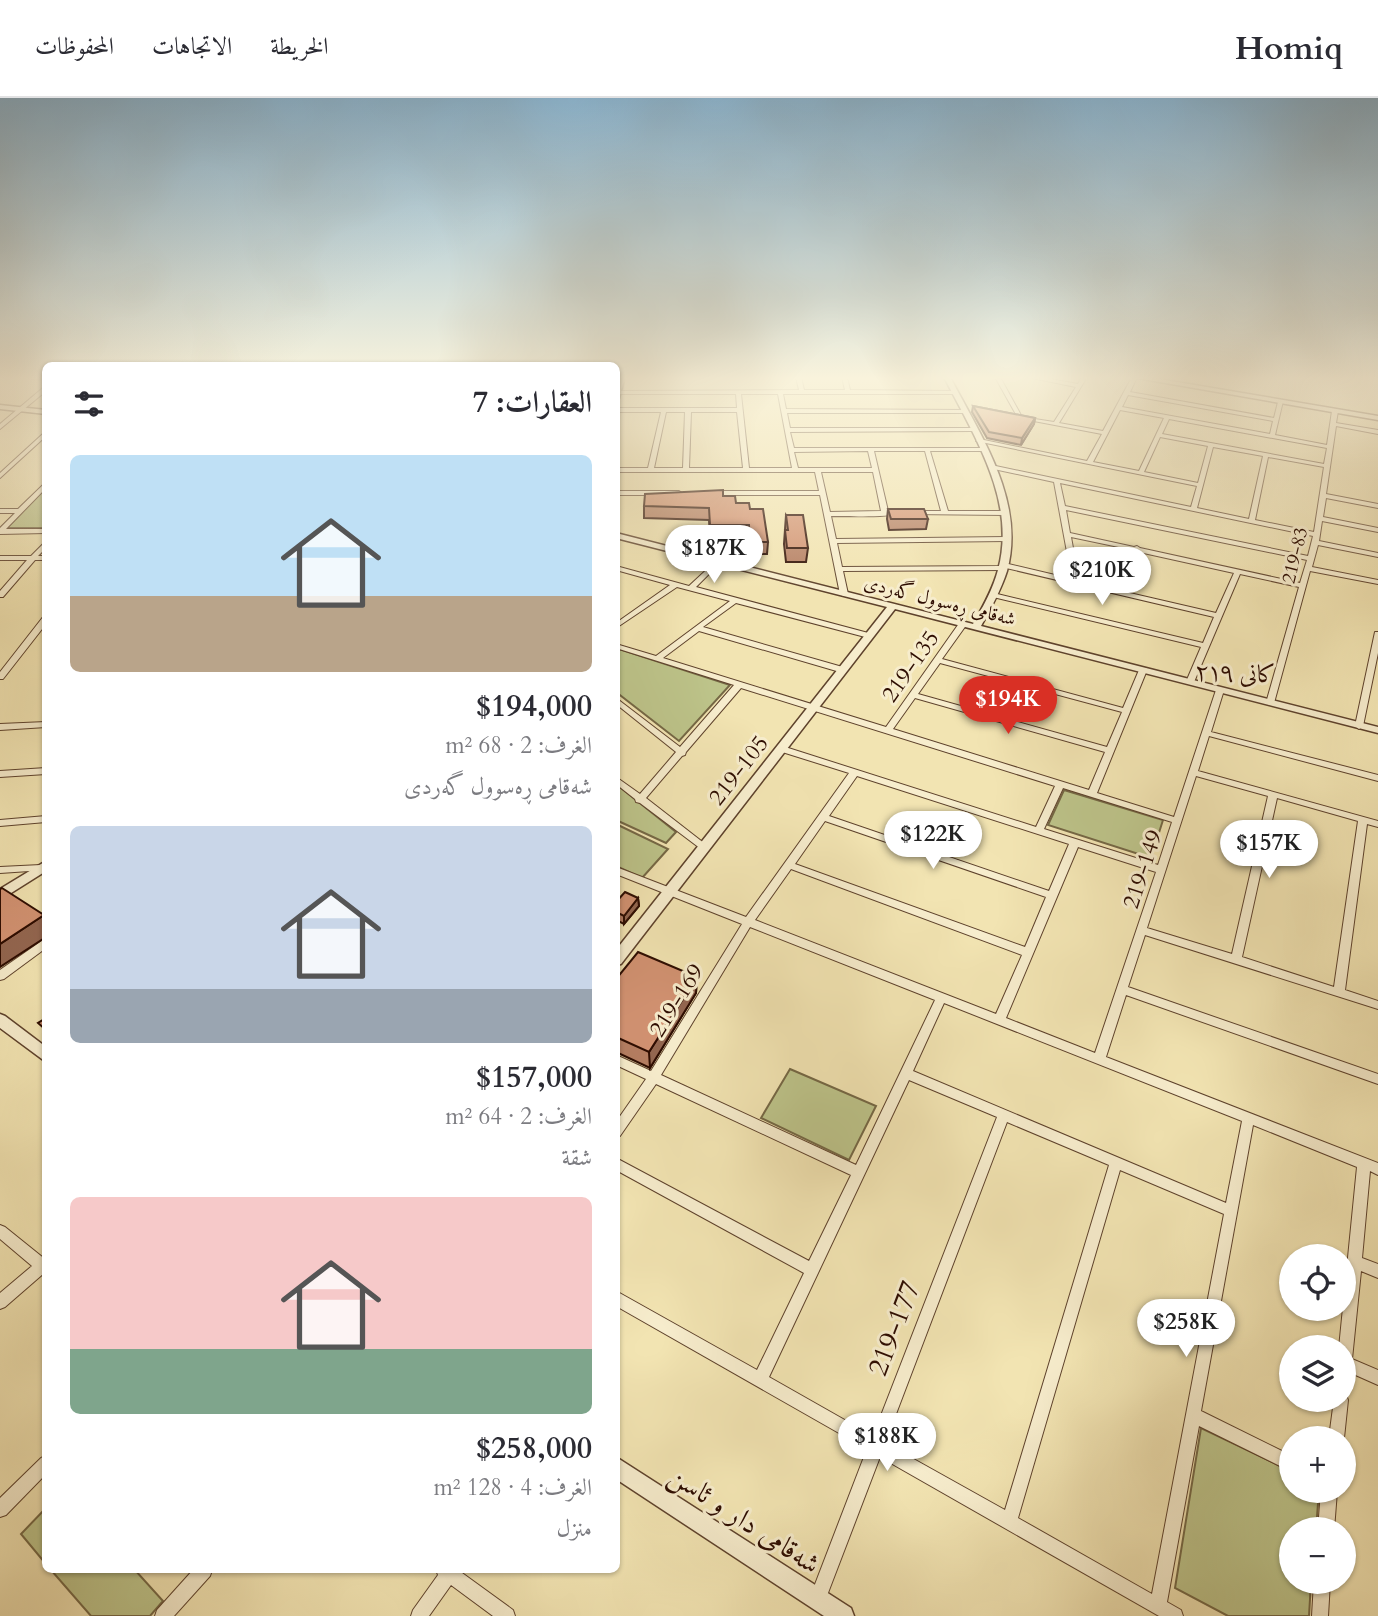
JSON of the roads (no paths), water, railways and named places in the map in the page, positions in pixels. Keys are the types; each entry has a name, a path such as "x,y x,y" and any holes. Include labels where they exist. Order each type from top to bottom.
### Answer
{"street":[{"path":"0,476 30,448"},
{"path":"651,470 656,448"},
{"path":"686,470 687,448"},
{"path":"744,448 746,470"},
{"path":"795,470 791,450 943,448"},
{"path":"976,627 993,595 1003,567 1006,539 1004,513 991,467 982,448"},
{"path":"998,448 1200,485"},
{"path":"1089,463 1097,448"},
{"path":"1142,473 1153,448"},
{"path":"1194,509 1210,448"},
{"path":"1227,448 1327,466"},
{"name":"219-83","path":"1270,703 1316,538 1329,448"},
{"path":"928,449 945,513"},
{"path":"871,450 885,514"},
{"path":"1252,521 1266,455"},
{"path":"991,467 1252,521 1378,555"},
{"path":"620,470 875,470"},
{"path":"818,470 844,594"},
{"path":"1057,481 1076,582"},
{"path":"0,531 42,490"},
{"path":"620,493 685,493"},
{"path":"699,493 823,493"},
{"path":"1322,495 1378,506"},
{"path":"1062,507 1378,582"},
{"path":"0,511 20,511"},
{"path":"828,514 1004,513"},
{"path":"1319,519 1378,530"},
{"path":"0,531 42,531"},
{"path":"1067,534 1303,586"},
{"name":"شەقامی ڕەسوول گەردی","path":"620,536 1378,730"},
{"path":"833,541 1006,539"},
{"path":"0,595 42,548"},
{"path":"1117,591 1138,548"},
{"path":"0,558 42,558"},
{"path":"691,588 719,561"},
{"path":"839,569 1003,567 1218,616"},
{"path":"620,569 869,636"},
{"path":"1190,682 1238,571"},
{"path":"620,623 676,584"},
{"path":"993,595 1206,646"},
{"path":"657,659 735,600"},
{"name":"219-105","path":"620,955 893,606"},
{"path":"0,677 42,624"},
{"name":"219-135","path":"888,730 963,624"},
{"path":"697,628 843,670"},
{"path":"1359,726 1378,634"},
{"path":"620,647 1178,821"},
{"path":"939,660 1127,711"},
{"path":"1092,794 1143,670"},
{"path":"639,800 740,684"},
{"name":"219-149","path":"1099,1060 1220,690"},
{"path":"914,695 1109,750"},
{"path":"620,703 682,753"},
{"path":"0,727 42,724"},
{"path":"1206,733 1378,778"},
{"path":"782,749 1161,870"},
{"path":"0,774 42,771"},
{"name":"219-169","path":"620,1126 653,1078 747,923 855,772"},
{"path":"1193,772 1378,824"},
{"path":"620,783 704,847"},
{"path":"1039,831 1060,784"},
{"path":"1236,959 1273,794"},
{"path":"823,817 1053,896"},
{"path":"0,823 42,819"},
{"path":"1339,993 1363,819"},
{"path":"999,1021 1075,842"},
{"path":"789,865 1030,953"},
{"path":"0,870 42,866"},
{"path":"8,895 42,867"},
{"path":"620,872 1378,1169"},
{"path":"1143,930 1378,1005"},
{"path":"0,976 42,945"},
{"path":"1124,990 1378,1079"},
{"path":"760,1380 941,999"},
{"path":"0,1020 42,1053"},
{"path":"620,1062 858,1172"},
{"path":"905,1073 1231,1211"},
{"name":"219-177","path":"817,1600 1004,1114"},
{"path":"1158,1606 1248,1119"},
{"path":"1009,1522 1116,1162"},
{"path":"1356,1251 1364,1163"},
{"path":"620,1166 812,1270"},
{"path":"0,1231 42,1266"},
{"path":"1356,1262 1378,1271"},
{"path":"0,1302 42,1270"},
{"path":"620,1300 1175,1616"},
{"path":"1356,1371 1378,1378"},
{"path":"1193,1415 1279,1458"},
{"path":"0,1509 42,1467"},
{"name":"شەقامی دار و ئاسن","path":"620,1470 844,1616"},
{"path":"163,1616 201,1573"},
{"path":"419,1616 446,1573"},
{"path":"448,1573 507,1616"},
{"path":"1320,1616 1321,1594"}],"district":[{"name":"کانی ٢١٩","path":"1236,674"}]}
